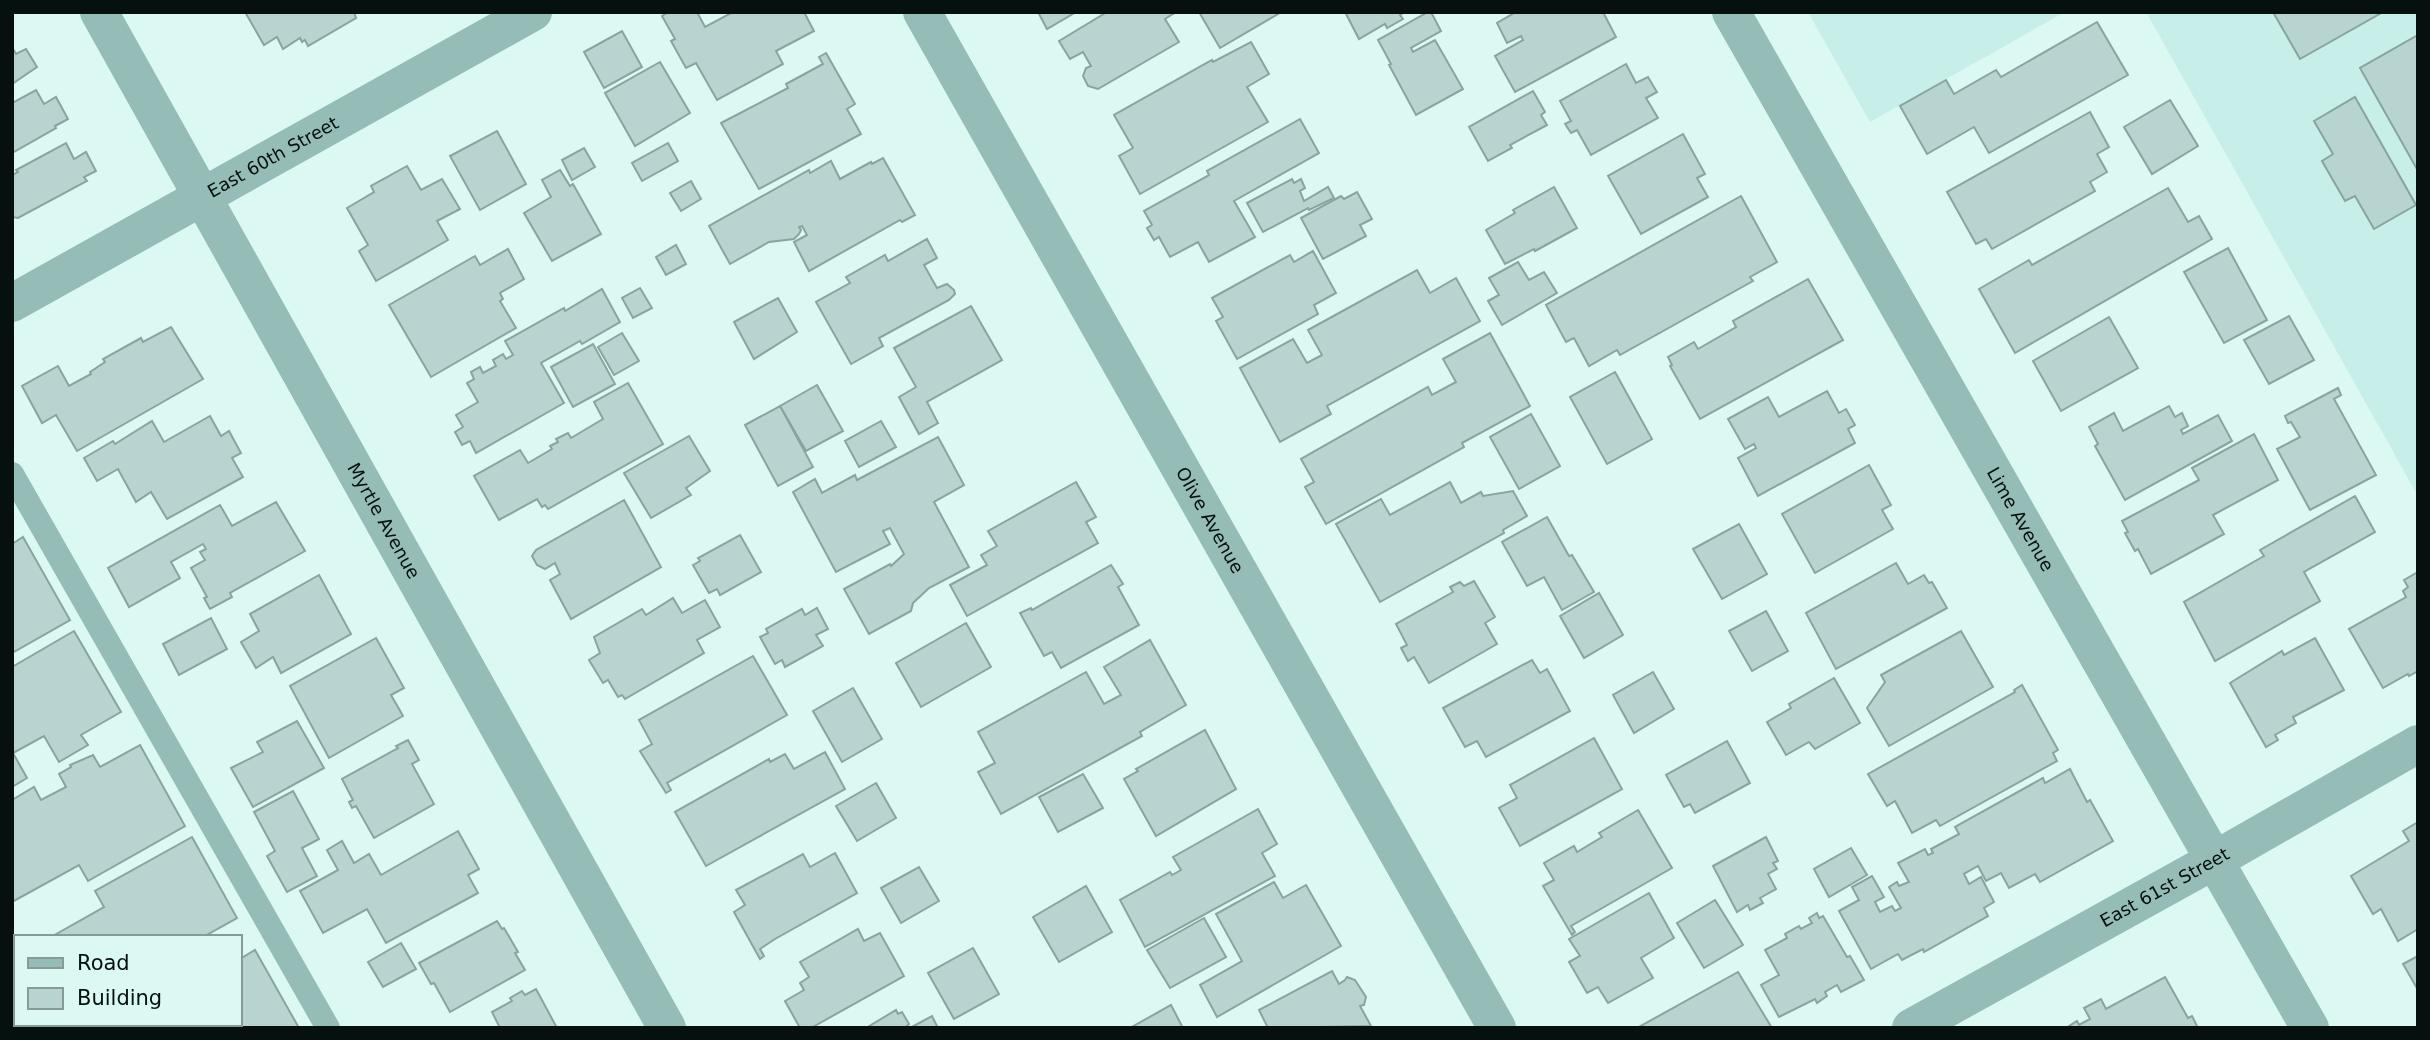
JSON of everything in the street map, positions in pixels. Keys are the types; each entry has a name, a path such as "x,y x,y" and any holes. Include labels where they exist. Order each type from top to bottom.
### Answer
{"street":[{"name":"Myrtle Avenue","path":"99,12 667,1028"},
{"name":"East 60th Street","path":"12,303 533,12"},
{"name":"Olive Avenue","path":"922,12 1497,1028"},
{"name":"Lime Avenue","path":"1731,12 2310,1028"},
{"name":"East 61st Street","path":"1912,1028 2418,744"}],"lane":[{"path":"12,474 328,1028"}],"shaded area":[{"path":"1808,12 2065,12 1870,122"},
{"path":"2146,12 2418,12 2418,496"}],"building":[{"path":"245,12 354,12 356,18 308,46 305,40 302,42 300,38 283,49 277,37 264,45"},
{"path":"668,12 697,12 705,27 733,12 804,12 814,31 776,51 783,64 717,100 696,63 686,68 671,41 675,39 662,16"},
{"path":"1038,12 1076,12 1047,29"},
{"path":"1107,12 1176,12 1165,19 1179,42 1098,89 1088,86 1083,76 1086,68 1091,66 1083,52 1070,59 1059,41"},
{"path":"1199,12 1277,12 1278,14 1220,48"},
{"path":"1345,12 1405,12 1400,15 1403,19 1387,28 1385,24 1359,39"},
{"path":"1431,12 1441,31 1411,48 1413,52 1435,40 1463,89 1416,115 1378,40"},
{"path":"1516,12 1603,12 1616,37 1515,92 1495,56 1523,40 1521,36 1507,43 1497,23"},
{"path":"2273,12 2383,12 2300,59"},
{"path":"2097,22 2128,75 1989,153 1974,127 1927,154 1900,106 1946,80 1954,94 1996,70 2001,77"},
{"path":"622,31 642,67 604,88 584,52"},
{"path":"2418,35 2418,171 2360,68"},
{"path":"1251,42 1269,74 1247,87 1268,122 1140,194 1119,156 1133,148 1114,115 1212,60 1213,62"},
{"path":"12,47 16,54 26,49 37,67 12,84"},
{"path":"826,53 855,104 847,109 861,134 759,189 721,123 788,88 786,84 823,64 819,57"},
{"path":"660,62 690,113 635,146 605,93"},
{"path":"1626,64 1636,83 1648,77 1657,92 1646,98 1658,118 1591,155 1577,130 1571,133 1565,124 1571,121 1560,101"},
{"path":"36,90 44,104 56,97 68,119 12,153 12,103"},
{"path":"1533,91 1545,112 1541,115 1547,125 1510,145 1512,148 1488,161 1469,127"},
{"path":"2355,97 2416,205 2374,229 2355,196 2345,201 2322,161 2333,154 2314,121"},
{"path":"2170,100 2198,146 2152,174 2124,127"},
{"path":"2090,112 2109,147 2097,154 2107,172 2090,182 2095,191 1992,249 1986,239 1976,244 1947,192"},
{"path":"1300,119 1319,153 1234,201 1255,237 1209,262 1198,242 1170,257 1159,237 1154,240 1147,228 1152,225 1144,211 1209,175 1207,171"},
{"path":"497,131 526,184 480,210 450,156"},
{"path":"1683,134 1705,174 1697,178 1708,197 1641,234 1608,176"},
{"path":"66,143 74,159 86,152 96,171 84,177 87,181 18,218 12,217 12,175 18,172 16,170"},
{"path":"668,143 678,161 642,181 632,163"},
{"path":"584,148 595,167 572,180 562,160"},
{"path":"883,158 915,215 902,222 900,220 809,271 794,242 807,235 802,226 794,239 769,242 730,264 709,226 809,170 810,173 831,161 840,179"},
{"path":"407,166 421,190 442,179 460,209 437,221 448,240 376,281 359,251 368,245 347,208 374,192 371,186"},
{"path":"560,170 570,186 573,184 601,234 552,261 524,213 551,197 542,180"},
{"path":"1292,179 1294,183 1301,179 1305,188 1300,191 1304,201 1328,187 1334,198 1309,210 1308,208 1263,232 1247,203"},
{"path":"691,181 701,199 681,211 670,193"},
{"path":"1554,187 1577,228 1505,264 1486,230 1515,213 1513,210"},
{"path":"2168,188 2188,222 2199,216 2212,239 2015,353 1979,289 2029,260 2032,265"},
{"path":"1357,192 1372,219 1360,225 1366,236 1323,259 1301,218 1341,196 1344,199"},
{"path":"1741,196 1777,262 1750,277 1753,281 1620,355 1617,350 1589,366 1574,338 1566,342 1546,305"},
{"path":"927,239 937,258 924,265 937,288 947,284 955,294 949,300 879,338 883,346 851,364 816,302 850,283 846,277 885,255 888,261"},
{"path":"676,245 686,264 666,275 656,257"},
{"path":"2228,248 2267,320 2224,343 2184,272"},
{"path":"508,249 524,279 500,293 503,299 500,301 516,328 431,377 389,305 475,256 480,265"},
{"path":"1313,251 1336,293 1314,305 1318,314 1237,359 1216,321 1223,317 1212,298 1290,255 1294,262"},
{"path":"1518,262 1529,280 1544,272 1557,293 1502,325 1488,301 1499,295 1489,278"},
{"path":"1417,270 1430,293 1456,278 1480,321 1327,406 1331,414 1280,442 1240,368 1293,339 1307,363 1322,355 1308,330"},
{"path":"1808,279 1843,340 1700,419 1670,366 1672,365 1668,357 1694,342 1698,349 1736,327 1733,321"},
{"path":"640,288 652,308 633,318 622,298"},
{"path":"602,289 620,322 541,363 564,403 476,453 470,441 462,445 455,432 463,427 456,415 478,402 467,383 474,379 471,372 480,367 483,373 496,366 493,360 503,354 506,359 513,355 505,341"},
{"path":"778,298 797,332 754,359 734,322"},
{"path":"971,306 1002,360 927,402 938,423 919,434 899,397 916,387 894,348"},
{"path":"2289,316 2314,360 2269,384 2244,340"},
{"path":"2109,317 2138,368 2061,411 2033,361"},
{"path":"171,327 203,379 77,451 56,415 42,423 22,386 58,366 69,386 91,374 90,372 105,362 103,359 141,338 143,342"},
{"path":"622,333 639,361 614,375 598,347"},
{"path":"1490,333 1530,406 1462,443 1464,447 1326,524 1305,487 1314,482 1301,459 1428,387 1432,395 1456,382 1443,359"},
{"path":"593,344 615,384 573,407 551,367"},
{"path":"1615,372 1652,439 1607,464 1570,397"},
{"path":"628,383 663,444 548,509 545,505 542,507 537,499 499,520 474,476 520,450 528,463 552,449 550,446 558,442 556,439 568,433 571,438 603,419 594,402"},
{"path":"817,385 843,431 806,451 780,406"},
{"path":"2338,388 2341,395 2334,399 2376,475 2310,510 2277,449 2300,437 2285,416"},
{"path":"1827,391 1839,413 1846,409 1855,425 1848,429 1855,443 1758,496 1738,458 1756,448 1754,444 1745,449 1728,419 1768,397 1779,417"},
{"path":"780,406 813,467 778,486 745,425"},
{"path":"2169,406 2175,417 2182,413 2188,426 2181,430 2183,434 2218,415 2232,441 2125,500 2095,446 2098,444 2089,427 2114,413 2123,431"},
{"path":"1531,414 1560,466 1519,489 1490,437"},
{"path":"210,416 221,436 229,431 241,453 232,458 243,477 167,519 151,492 136,502 118,469 97,481 84,458 113,441 115,444 152,421 164,442"},
{"path":"881,421 896,447 859,467 845,441"},
{"path":"2254,434 2278,480 2213,515 2224,534 2151,574 2138,549 2135,551 2125,533 2128,532 2122,521 2199,480 2192,468"},
{"path":"689,436 710,471 686,488 691,495 651,518 624,473"},
{"path":"938,437 964,485 934,502 969,567 929,588 913,603 911,611 869,634 844,589 890,564 891,566 904,554 890,528 883,531 890,544 836,572 793,492 815,479 822,493 855,475 857,480"},
{"path":"1869,465 1891,505 1882,510 1893,529 1815,573 1782,514"},
{"path":"1076,482 1096,517 1086,522 1098,543 967,616 950,585 987,565 981,555 997,546 988,531"},
{"path":"1450,482 1461,503 1481,492 1483,496 1513,491 1527,516 1503,530 1504,533 1380,602 1336,524 1381,499 1390,515"},
{"path":"2355,496 2375,532 2304,572 2320,601 2215,661 2184,602 2264,556 2260,550"},
{"path":"624,500 661,567 571,619 550,580 560,574 555,563 545,569 537,565 532,556 536,550"},
{"path":"276,502 305,551 230,593 232,597 210,609 204,598 207,597 191,568 205,560 200,552 206,549 203,544 171,562 180,578 129,607 108,568 220,505 232,526"},
{"path":"1547,517 1594,592 1562,610 1544,577 1527,586 1502,542"},
{"path":"1739,524 1767,574 1722,599 1693,549"},
{"path":"740,535 761,572 720,595 717,589 709,593 693,565 700,561 698,558"},
{"path":"23,537 70,620 12,653 12,544"},
{"path":"1896,563 1908,584 1924,575 1929,583 1932,582 1947,608 1836,669 1806,613"},
{"path":"1111,565 1123,584 1118,587 1139,625 1061,668 1052,652 1044,656 1020,613 1031,608 1032,610"},
{"path":"2418,572 2418,671 2383,688 2349,629 2406,597 2403,591 2408,587 2404,580"},
{"path":"319,575 351,634 281,673 273,657 256,668 241,642 259,631 250,614"},
{"path":"1474,581 1495,617 1485,623 1497,644 1429,683 1414,657 1408,661 1401,648 1407,645 1396,624 1453,592 1450,587 1460,582 1464,586"},
{"path":"1599,593 1623,635 1584,658 1560,616"},
{"path":"673,598 682,613 705,600 720,627 697,640 704,653 625,699 622,695 618,697 608,680 603,683 589,660 600,653 594,637 642,609 646,615"},
{"path":"817,608 828,629 816,635 823,646 785,667 782,660 775,664 760,637 768,633 766,629 802,609 805,615"},
{"path":"1766,611 1788,651 1752,671 1729,631"},
{"path":"211,618 227,649 179,675 163,644"},
{"path":"966,623 991,667 921,707 896,663"},
{"path":"74,631 121,712 81,735 88,745 59,762 44,736 13,753 27,778 12,787 12,667"},
{"path":"1961,631 1993,687 1889,746 1867,708 1885,682 1881,675"},
{"path":"376,638 404,688 391,695 403,716 329,758 290,686"},
{"path":"2315,638 2344,690 2293,717 2296,723 2275,735 2278,740 2266,747 2230,683 2282,651 2284,655"},
{"path":"1150,640 1186,705 1140,732 1142,736 1001,814 978,772 995,763 978,732 1086,672 1104,704 1121,695 1104,667"},
{"path":"753,656 787,715 667,783 671,790 666,793 640,751 652,744 639,720"},
{"path":"1532,660 1540,673 1547,669 1570,711 1486,757 1477,741 1465,747 1443,708"},
{"path":"1653,672 1674,709 1634,733 1613,695"},
{"path":"1834,678 1860,723 1815,749 1809,742 1786,755 1767,722 1791,708 1789,704"},
{"path":"2022,685 2058,750 2053,753 2057,761 1940,826 1936,820 1912,833 1895,801 1887,806 1868,774 2015,692 2014,690"},
{"path":"853,688 882,739 842,762 813,711"},
{"path":"297,721 324,768 253,807 231,768 263,752 257,742"},
{"path":"1205,730 1236,789 1156,836 1124,779 1138,771 1136,769"},
{"path":"1594,738 1622,789 1520,846 1499,808 1517,798 1510,785"},
{"path":"408,740 419,760 412,764 434,804 374,838 356,806 352,808 349,802 353,800 342,779"},
{"path":"1727,741 1750,783 1695,813 1690,804 1684,807 1666,775"},
{"path":"140,745 185,826 88,881 79,865 12,902 12,800 34,787 41,800 66,787 59,774 71,767 70,765 93,755 100,767"},
{"path":"825,752 845,789 706,866 675,812 769,759 770,762 785,754 794,769"},
{"path":"2070,769 2087,802 2090,800 2113,841 2040,882 2035,874 2009,888 2001,873 1986,881 1978,866 1964,874 1969,884 1981,877 1994,902 1984,908 1988,916 1924,952 1923,949 1902,960 1898,954 1871,969 1839,911 1859,900 1852,887 1872,876 1884,897 1875,902 1880,912 1892,906 1895,911 1901,908 1889,887 1897,882 1899,886 1909,882 1898,863 1925,849 1928,855 1933,853 1931,849 1959,834 1955,827 2043,778 2045,783"},
{"path":"1083,774 1103,808 1058,832 1039,797"},
{"path":"876,783 896,818 857,841 836,806"},
{"path":"293,791 319,839 302,848 317,876 287,892 267,856 275,851 254,812"},
{"path":"1258,809 1277,844 1262,853 1275,876 1145,947 1120,900 1170,872 1172,875 1181,870 1173,857"},
{"path":"1638,810 1672,868 1571,926 1575,932 1572,935 1543,886 1554,880 1544,863 1574,846 1577,852 1602,837 1599,833"},
{"path":"2418,822 2418,929 2398,941 2381,909 2373,914 2351,876 2409,841 2403,831"},
{"path":"458,831 479,869 468,875 478,893 386,943 367,909 323,933 300,891 338,870 327,850 342,841 354,863 369,854 381,875"},
{"path":"192,837 237,918 207,935 55,935 104,907 95,891"},
{"path":"1766,837 1778,861 1773,863 1777,869 1768,874 1776,889 1760,898 1763,903 1750,910 1748,905 1737,912 1713,866"},
{"path":"1851,848 1867,875 1829,897 1814,869"},
{"path":"835,853 857,893 760,949 764,956 760,959 734,912 745,905 736,890 803,854 810,867"},
{"path":"919,867 939,901 901,923 881,888"},
{"path":"1274,882 1283,898 1306,885 1341,946 1217,1017 1200,985 1242,961 1216,914"},
{"path":"1086,886 1112,932 1059,962 1033,917"},
{"path":"1649,893 1674,938 1641,958 1653,978 1608,1003 1598,987 1587,993 1569,962 1580,956 1569,939"},
{"path":"1715,900 1743,945 1704,968 1677,923"},
{"path":"1817,913 1819,918 1823,916 1864,980 1841,992 1837,985 1825,992 1827,996 1817,1003 1815,999 1779,1017 1761,985 1779,975 1765,950 1787,938 1785,934 1799,926 1801,929 1812,923 1809,918"},
{"path":"1204,918 1226,957 1170,988 1147,950"},
{"path":"497,921 518,952 515,953 525,970 450,1012 419,963"},
{"path":"858,929 864,941 880,933 904,976 811,1028 800,1028 785,1001 804,990 800,983 809,977 800,962"},
{"path":"401,943 416,969 383,987 368,962"},
{"path":"973,948 999,994 954,1019 928,973"},
{"path":"255,950 299,1028 122,1028 242,1026 242,958"},
{"path":"2418,956 2418,990 2403,964"},
{"path":"14,958 14,1026 43,1028 12,1028"},
{"path":"1332,971 1339,984 1347,977 1355,980 1366,997 1364,1005 1360,1006 1371,1026 1268,1028 1259,1010"},
{"path":"1738,972 1772,1028 1637,1028"},
{"path":"2165,977 2188,1018 2192,1016 2198,1028 2066,1028 2077,1021 2079,1025 2090,1019 2084,1008 2101,999 2106,1009"},
{"path":"536,989 557,1028 496,1028 499,1026 492,1012 512,1001 510,998 522,991 525,995"},
{"path":"1171,1005 1183,1028 1130,1028"},
{"path":"896,1010 898,1014 902,1012 909,1024 905,1028 866,1028"},
{"path":"932,1016 938,1028 910,1028"}]}
